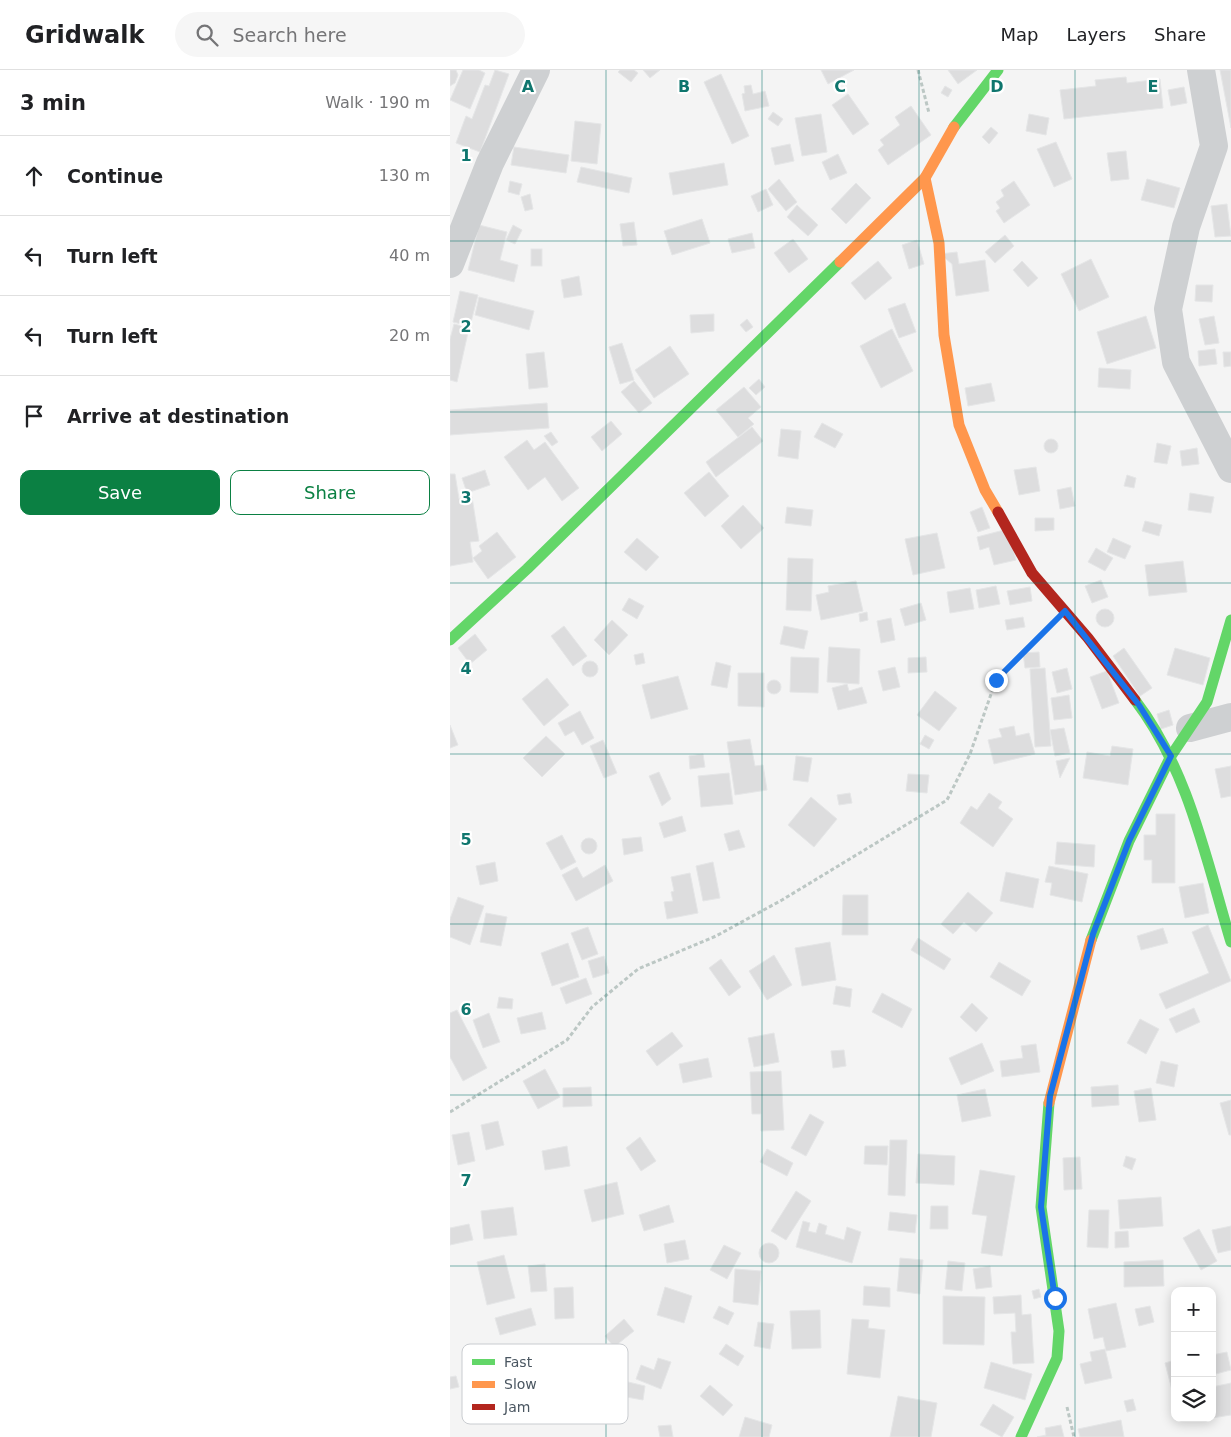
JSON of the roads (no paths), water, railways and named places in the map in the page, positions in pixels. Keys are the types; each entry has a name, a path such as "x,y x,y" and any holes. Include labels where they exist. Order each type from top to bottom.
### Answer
{"street":[{"path":"450,264 490,163 536,70"},
{"path":"453,630 527,569 925,178 948,135 998,70"},
{"path":"1201,70 1214,146 1186,227 1168,309 1176,362 1231,469"},
{"path":"925,178 939,243 944,335 959,425 985,490 1032,574 1065,611 1139,705 1171,756 1194,820 1231,942"},
{"path":"1021,1437 1057,1358 1059,1331 1041,1207 1050,1096 1093,934 1129,841 1171,756 1207,702 1231,620"},
{"path":"1190,728 1231,717"}]}
